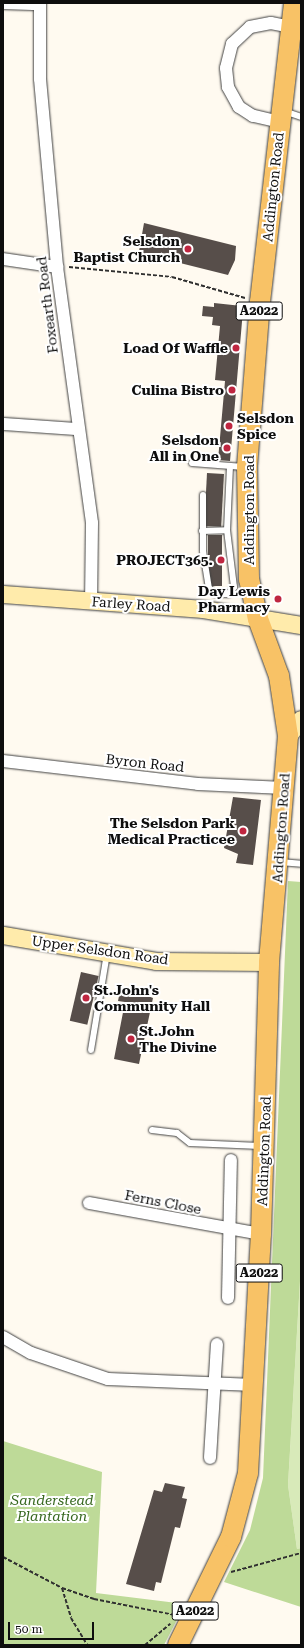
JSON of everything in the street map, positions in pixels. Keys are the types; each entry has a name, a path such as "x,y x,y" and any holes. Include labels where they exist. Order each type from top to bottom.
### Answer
{"main road":[{"name":"Addington Road","path":"178,1645 212,1578 242,1507 248,1473 254,1385 261,1234 269,962 280,862 288,736 279,676 258,619 243,590 239,467 260,302 280,116 295,12"}],"street":[{"name":"Foxearth Road","path":"40,5 40,79 57,267 77,429 92,523 91,602"},
{"path":"280,116 253,116 239,107 228,87 226,68 232,44 246,30 271,23 295,12"},
{"path":"3,259 57,267"},
{"path":"3,424 77,429"},
{"name":"Farley Road","path":"3,594 91,602 203,609 301,625"},
{"path":"288,736 301,719"},
{"name":"Byron Road","path":"3,761 198,784 284,788"},
{"name":"Upper Selsdon Road","path":"3,935 156,960 269,962"},
{"path":"228,1298 231,1230 231,1160"},
{"name":"Ferns Close","path":"89,1203 231,1230 261,1234"},
{"path":"3,1337 31,1352 108,1379 216,1386 254,1385"},
{"path":"210,1458 216,1386 217,1344"}],"lane":[{"path":"3,6 40,5"},
{"path":"280,116 301,117"},
{"path":"192,463 239,467 227,530 243,590 225,594 209,590 202,531 203,495"},
{"path":"202,531 227,530"},
{"path":"280,862 301,864"},
{"path":"91,1050 107,953"},
{"path":"152,1130 177,1133 190,1143 264,1146"}],"path":[{"path":"57,267 172,276 260,302"},
{"path":"212,1578 301,1553"},
{"path":"3,1557 62,1588 94,1599 178,1615"},
{"path":"62,1588 71,1618 87,1645"}],"green space":[{"path":"288,881 301,882 301,1264 288,1485 297,1549 301,1548 301,1607 224,1582 250,1530 263,1478"},
{"path":"301,1264 301,1548 297,1549 288,1485"},
{"name":"Sanderstead Plantation","path":"3,1441 102,1472 96,1593 185,1604 164,1645 3,1645"}],"building":[{"name":"Selsdon Baptist Church","path":"144,223 236,246 235,260 228,275 160,258 157,262 149,264 138,257"},
{"path":"214,303 242,306 243,310 230,461 218,460 225,381 215,380 220,326 212,325 213,317 202,316 203,306 214,307"},
{"path":"207,473 224,474 221,527 204,526"},
{"path":"208,535 222,535 222,586 208,586"},
{"name":"The Selsdon Park Medical Practicee","path":"233,797 261,800 253,865 236,863 238,854 224,848"},
{"name":"St.John's Community Hall","path":"81,972 99,976 87,1025 70,1021"},
{"name":"St.John The Divine","path":"130,989 153,998 139,1064 114,1059 125,1002 118,1001 120,991 130,993"},
{"path":"165,1483 185,1487 182,1498 187,1499 180,1528 175,1527 161,1583 156,1582 154,1591 126,1584 154,1490 162,1492"}],"place":[{"name":"Selsdon Baptist Church","path":"188,249"},
{"name":"Load Of Waffle","path":"236,348"},
{"name":"Culina Bistro","path":"232,390"},
{"name":"Selsdon Spice","path":"229,426"},
{"name":"Selsdon All in One","path":"227,448"},
{"name":"PROJECT365.","path":"221,560"},
{"name":"Day Lewis Pharmacy","path":"278,599"},
{"name":"The Selsdon Park Medical Practicee","path":"243,831"},
{"name":"St.John's Community Hall","path":"86,998"},
{"name":"St.John The Divine","path":"131,1039"}]}
